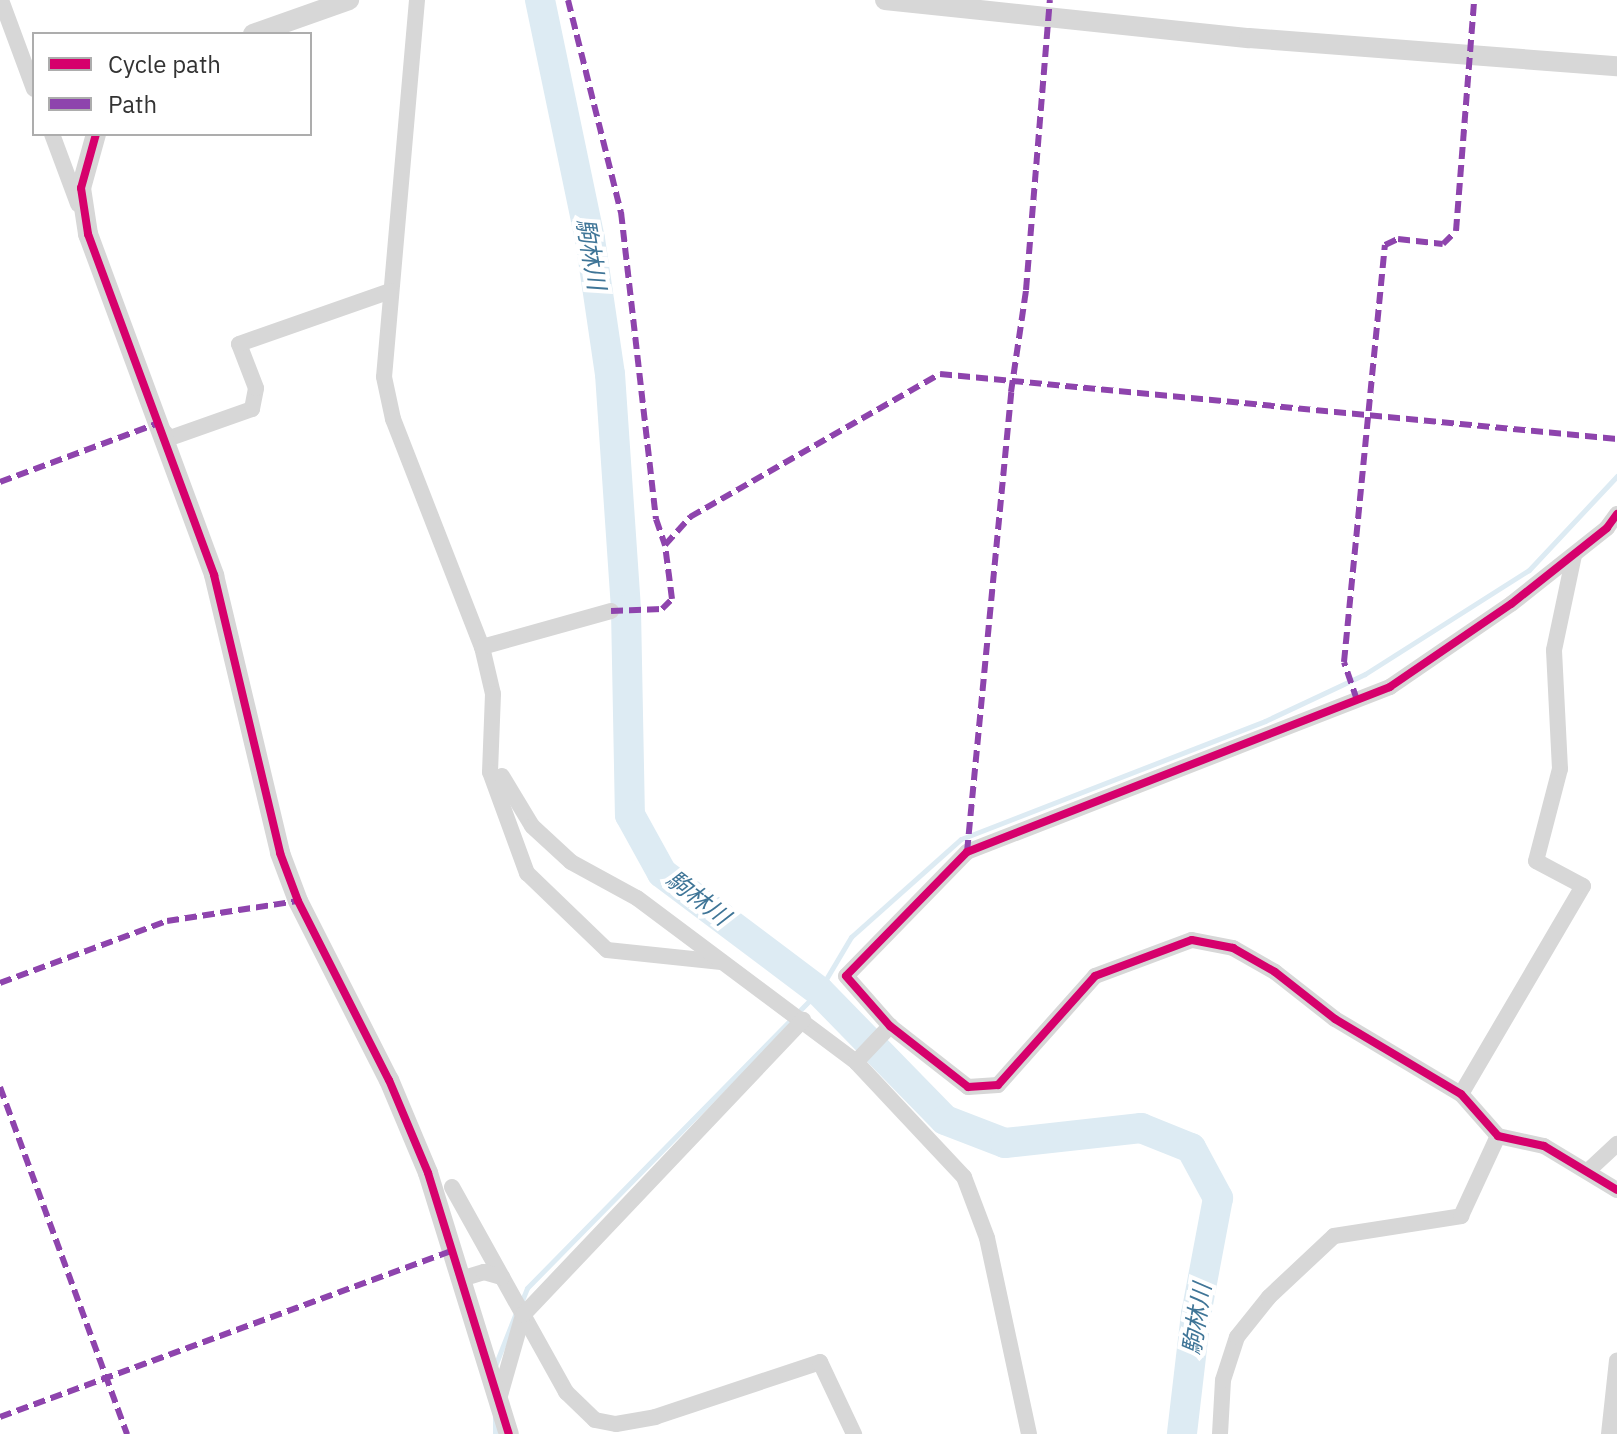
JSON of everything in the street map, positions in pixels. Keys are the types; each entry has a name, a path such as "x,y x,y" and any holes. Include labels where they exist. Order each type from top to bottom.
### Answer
{"street":[{"path":"1,0 32,84"},
{"path":"259,32 349,0"},
{"path":"417,0 384,377 393,419 482,647 493,694 490,772 527,873 564,914 607,950 721,962"},
{"path":"885,0 1249,38 1617,66"},
{"path":"53,136 214,575 280,853 298,901 389,1080 428,1173 509,1434"},
{"path":"88,234 81,188 91,136"},
{"path":"156,424 170,438 252,409 256,388 239,344 390,291"},
{"path":"1617,514 1574,555 1390,687 967,852 846,976 890,1026 968,1087 998,1085 1095,976 1192,940 1244,954 1335,1019 1461,1094 1498,1136 1544,1146 1590,1169 1617,1190"},
{"path":"1461,1094 1583,886 1536,861 1560,769 1554,650 1574,555"},
{"path":"482,647 611,611"},
{"path":"492,735 505,787 532,826 571,862 637,898 856,1062 964,1177 987,1238 1029,1434"},
{"path":"499,1400 508,1354 523,1315 803,1020"},
{"path":"856,1062 890,1026"},
{"path":"1220,1434 1223,1380 1237,1337 1269,1297 1334,1236 1461,1216 1498,1136"},
{"path":"1590,1169 1617,1144"},
{"path":"452,1187 566,1392 595,1420 616,1424 655,1417 820,1362 854,1434"},
{"path":"461,1279 484,1272 502,1277"},
{"path":"1609,1434 1617,1360"}],"waterway":[{"name":"駒林川","path":"540,0 590,239 610,374 626,610 630,815 662,873 819,991 945,1120 1005,1143 1141,1128 1191,1148 1218,1198 1196,1314 1182,1434"},
{"path":"521,1303 527,1288 819,991 851,937 961,839 1265,721 1365,674 1529,570 1617,476"},
{"path":"495,1366 515,1315"},
{"path":"495,1416 495,1434"}],"marked path":[{"path":"568,0 621,212 656,519 665,545"},
{"path":"967,852 1011,392 1026,290 1050,0"},
{"path":"1357,700 1344,662 1385,245 1398,239 1443,244 1456,231 1474,0"},
{"path":"611,611 662,609 672,599 665,545 690,517 940,374 1617,439"},
{"path":"0,482 156,424"},
{"path":"0,983 167,921 298,901"},
{"path":"0,1087 127,1434"},
{"path":"0,1417 450,1251"}],"cycle path":[{"path":"95,136 81,188 88,234 214,575 280,853 298,901 389,1080 428,1173 509,1434"},
{"path":"1617,514 1607,528 1511,604 1390,687 967,852 846,976 890,1026 968,1087 998,1085 1095,976 1192,940 1233,948 1275,972 1335,1019 1461,1094 1498,1136 1544,1146 1617,1190"}]}
